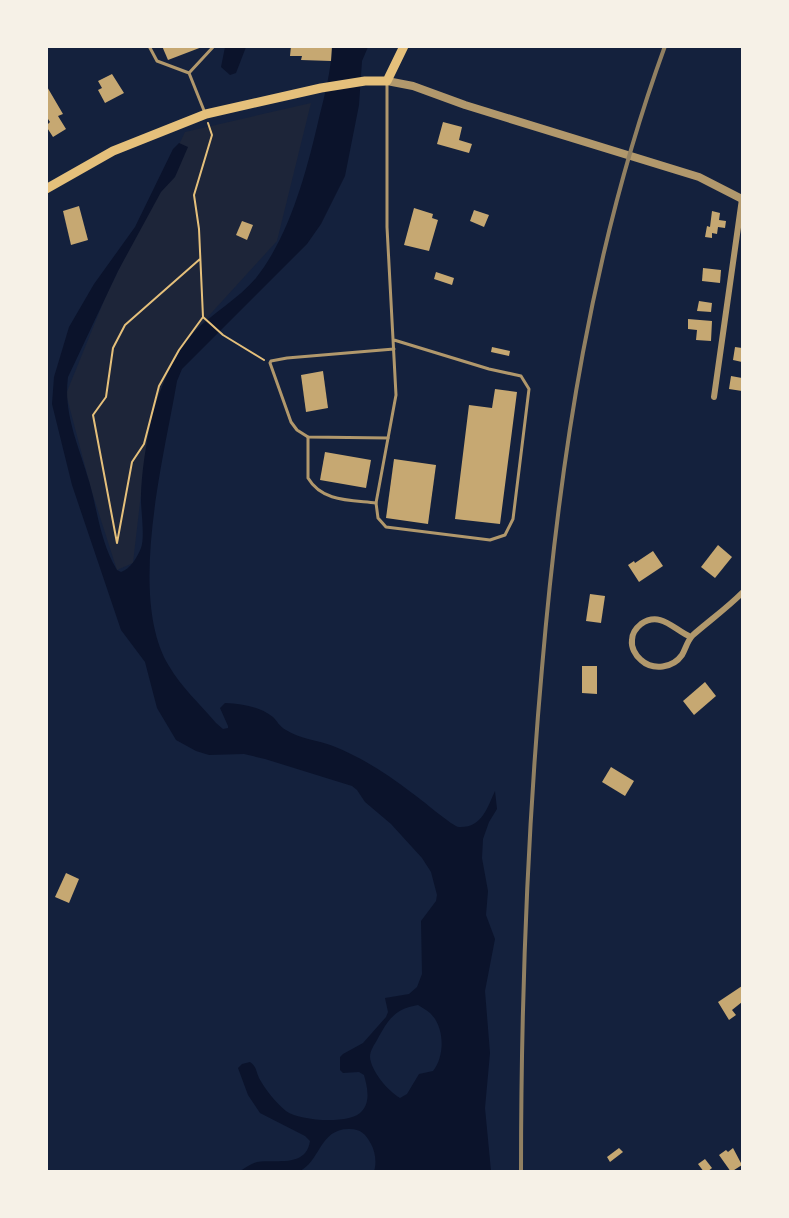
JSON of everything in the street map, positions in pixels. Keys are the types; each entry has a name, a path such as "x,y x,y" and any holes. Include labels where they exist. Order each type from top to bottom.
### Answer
{"main road":[{"path":"46,189 113,151 206,114 321,88 365,81 387,81 404,46"}],"street":[{"path":"387,81 413,86 465,105 699,177 742,199 714,397"},
{"path":"691,637 671,623 648,620 633,634 632,645 636,656 646,663 661,667 668,666 681,656 691,637 742,593"}],"lane":[{"path":"149,46 157,61 189,73 206,114"},
{"path":"189,73 214,46"},
{"path":"387,81 387,226 396,395 376,503 378,518 386,526 490,540 506,535 513,519 529,389 521,376 489,369 394,340"},
{"path":"388,438 308,437 297,430 291,422 270,363 287,358 394,349"},
{"path":"308,437 308,478 320,492 336,498 376,503"}],"path":[{"path":"200,259 125,325 113,348 106,397 93,416 117,543 132,462 144,444 159,386 179,350 203,317 199,229 194,195 212,135 206,114"},
{"path":"203,317 223,336 270,363"}],"shaded area":[{"path":"225,47 246,47 236,73 230,75 221,67"},
{"path":"332,47 368,47 362,61 359,105 345,176 321,224 307,244 182,369 177,381 152,526 151,603 157,637 169,666 185,689 223,729 228,728 220,708 225,703 262,710 291,733 333,746 374,767 459,827 473,824 483,816 495,791 497,809 483,839 482,858 488,891 486,915 495,939 485,991 490,1053 485,1108 491,1171 374,1171 374,1150 369,1140 360,1131 350,1129 332,1134 306,1167 298,1172 240,1171 257,1162 296,1159 307,1150 310,1141 305,1136 260,1113 248,1095 238,1068 242,1064 250,1062 271,1096 282,1108 293,1114 313,1119 337,1120 356,1115 365,1107 367,1089 364,1075 359,1072 343,1073 340,1070 340,1057 363,1043 386,1017 388,1012 385,998 409,994 417,987 422,974 421,921 436,901 437,895 431,872 422,858 391,824 365,802 352,786 244,754 209,755 176,740 157,708 145,662 121,630 72,485 52,404 54,377 69,327 94,284 135,227 173,149 179,143 188,147 175,177 161,192 118,271 68,377 68,404 73,430 107,549 117,570 121,572 133,563 142,543 141,487 144,457 154,411 165,380 184,344 201,325 249,286 268,261 278,242 296,201 309,159 329,74","holes":["418,1005 430,1013 438,1026 442,1042 440,1058 433,1071 419,1074 407,1094 400,1098 385,1086 371,1062 370,1055 388,1021 403,1009"]},
{"path":"311,103 277,241 194,332 162,387 142,485 133,563 117,570 91,489 66,394 105,298 185,132"}],"building":[{"path":"162,46 202,46 202,47 168,60"},
{"path":"291,46 332,46 331,61 301,60 302,56 290,56"},
{"path":"112,74 124,93 105,103 98,90 102,88 98,81"},
{"path":"46,85 63,114 58,116 66,129 53,137 46,126 50,122 46,116"},
{"path":"443,122 462,127 459,140 472,144 469,153 437,144"},
{"path":"79,206 88,240 71,245 63,211"},
{"path":"414,208 433,214 432,218 438,220 429,251 404,245"},
{"path":"474,210 489,215 484,227 470,221"},
{"path":"712,211 720,213 719,220 726,221 725,228 718,227 717,234 712,233 712,238 705,237 707,226 710,227"},
{"path":"242,221 253,225 247,240 236,235"},
{"path":"703,268 721,270 720,283 702,281"},
{"path":"436,272 454,278 452,285 434,279"},
{"path":"699,301 712,303 711,312 697,311"},
{"path":"688,319 712,321 711,341 696,340 697,330 688,329"},
{"path":"492,347 510,351 509,356 491,352"},
{"path":"735,347 742,348 742,362 733,360"},
{"path":"323,371 328,408 306,412 301,375"},
{"path":"731,376 742,378 742,391 729,389"},
{"path":"495,389 517,392 500,524 455,519 469,405 492,408"},
{"path":"325,452 371,460 366,488 320,480"},
{"path":"394,459 436,465 428,524 386,518"},
{"path":"718,545 732,557 715,578 701,567"},
{"path":"653,551 663,566 639,582 628,565"},
{"path":"590,594 605,596 601,623 586,621"},
{"path":"582,666 597,666 597,694 582,693"},
{"path":"705,682 716,696 694,715 683,701"},
{"path":"611,767 634,781 625,796 602,782"},
{"path":"66,873 79,879 69,903 55,897"},
{"path":"742,986 742,1002 732,1010 736,1015 729,1020 718,1002"},
{"path":"619,1148 623,1152 610,1162 607,1157"},
{"path":"733,1148 742,1165 731,1172 719,1155"},
{"path":"705,1159 712,1168 707,1172 704,1172 698,1164"}],"railway":[{"path":"521,1172 522,1046 529,857 542,668 559,510 583,353 599,275 639,121 665,46"}]}
